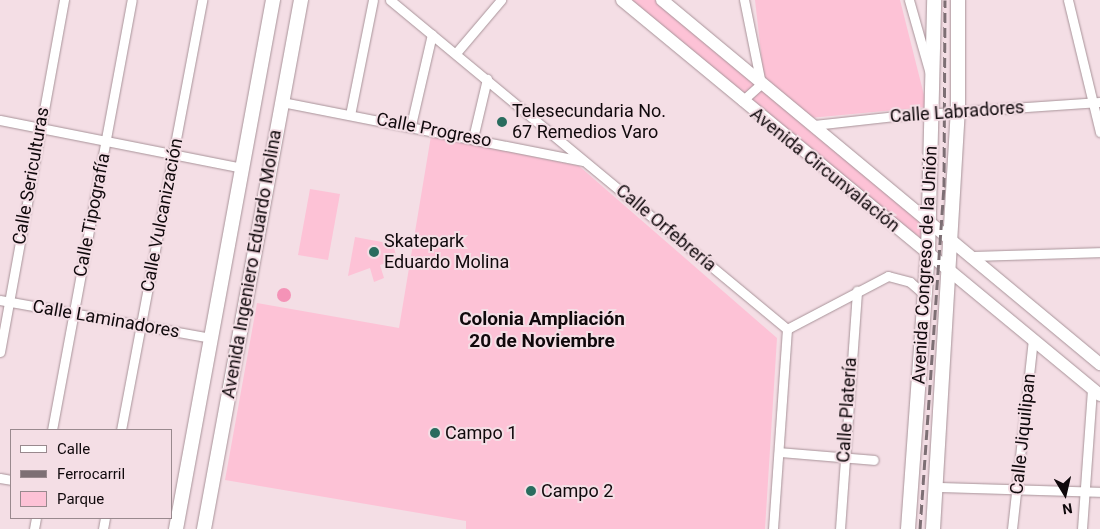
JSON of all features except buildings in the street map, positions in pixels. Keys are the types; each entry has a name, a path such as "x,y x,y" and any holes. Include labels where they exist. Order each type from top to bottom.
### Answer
{"main road":[{"name":"Avenida Ingeniero Eduardo Molina","path":"176,529 176,509 212,338 273,0"},
{"name":"Avenida Ingeniero Eduardo Molina","path":"204,529 301,0"},
{"name":"Avenida Circunvalación","path":"622,0 1096,392"},
{"name":"Avenida Circunvalación","path":"662,0 1100,364"},
{"name":"Avenida Congreso de la Unión","path":"908,529 928,253 934,0"},
{"name":"Avenida Congreso de la Unión","path":"933,529 952,241 958,112 958,0"}],"street":[{"name":"Calle Sericulturas","path":"0,352 64,0"},
{"name":"Calle Tipografía","path":"52,429 132,0"},
{"name":"Calle Vulcanización","path":"121,429 202,0"},
{"path":"350,115 373,0"},
{"name":"Calle Orfebrería","path":"390,0 787,329"},
{"path":"456,53 501,0"},
{"path":"742,101 761,84 744,0"},
{"path":"909,0 933,87"},
{"path":"1068,0 1096,102 1100,132"},
{"path":"411,125 432,34"},
{"path":"473,138 487,79"},
{"name":"Calle Progreso","path":"282,102 411,125 585,161"},
{"name":"Calle Labradores","path":"814,125 932,113 1096,102"},
{"path":"0,120 243,168"},
{"path":"969,256 1100,252"},
{"path":"773,529 787,329 877,280 899,276 924,294"},
{"name":"Calle Platería","path":"840,529 856,291"},
{"name":"Calle Laminadores","path":"0,300 212,338"},
{"name":"Calle Jiquilipan","path":"1012,529 1033,339"},
{"path":"1082,529 1084,492 1096,392"},
{"path":"779,452 874,460"},
{"path":"936,487 1100,492"}],"green space":[{"path":"629,0 655,0 765,88 755,0 900,0 927,107 799,119 923,225 922,239 822,162"},
{"path":"431,136 579,166 777,338 765,529 466,529 466,521 225,480 257,303 399,328"},
{"path":"310,189 340,194 328,260 298,255"},
{"name":"Skatepark Eduardo Molina","path":"355,237 393,244 397,259 380,265 384,278 374,282 370,268 348,276"}],"shaded area":[{"path":"281,288 287,288 291,295 287,302 281,302 277,298 277,292"}],"railway":[{"path":"920,529 944,187 945,0"}],"place":[{"name":"Telesecundaria No. 67 Remedios Varo","path":"502,122"},
{"name":"Skatepark Eduardo Molina","path":"374,252"},
{"name":"Campo 1","path":"435,433"},
{"name":"Campo 2","path":"531,491"}],"district":[{"name":"Colonia Ampliación 20 de Noviembre","path":"542,330"}]}
